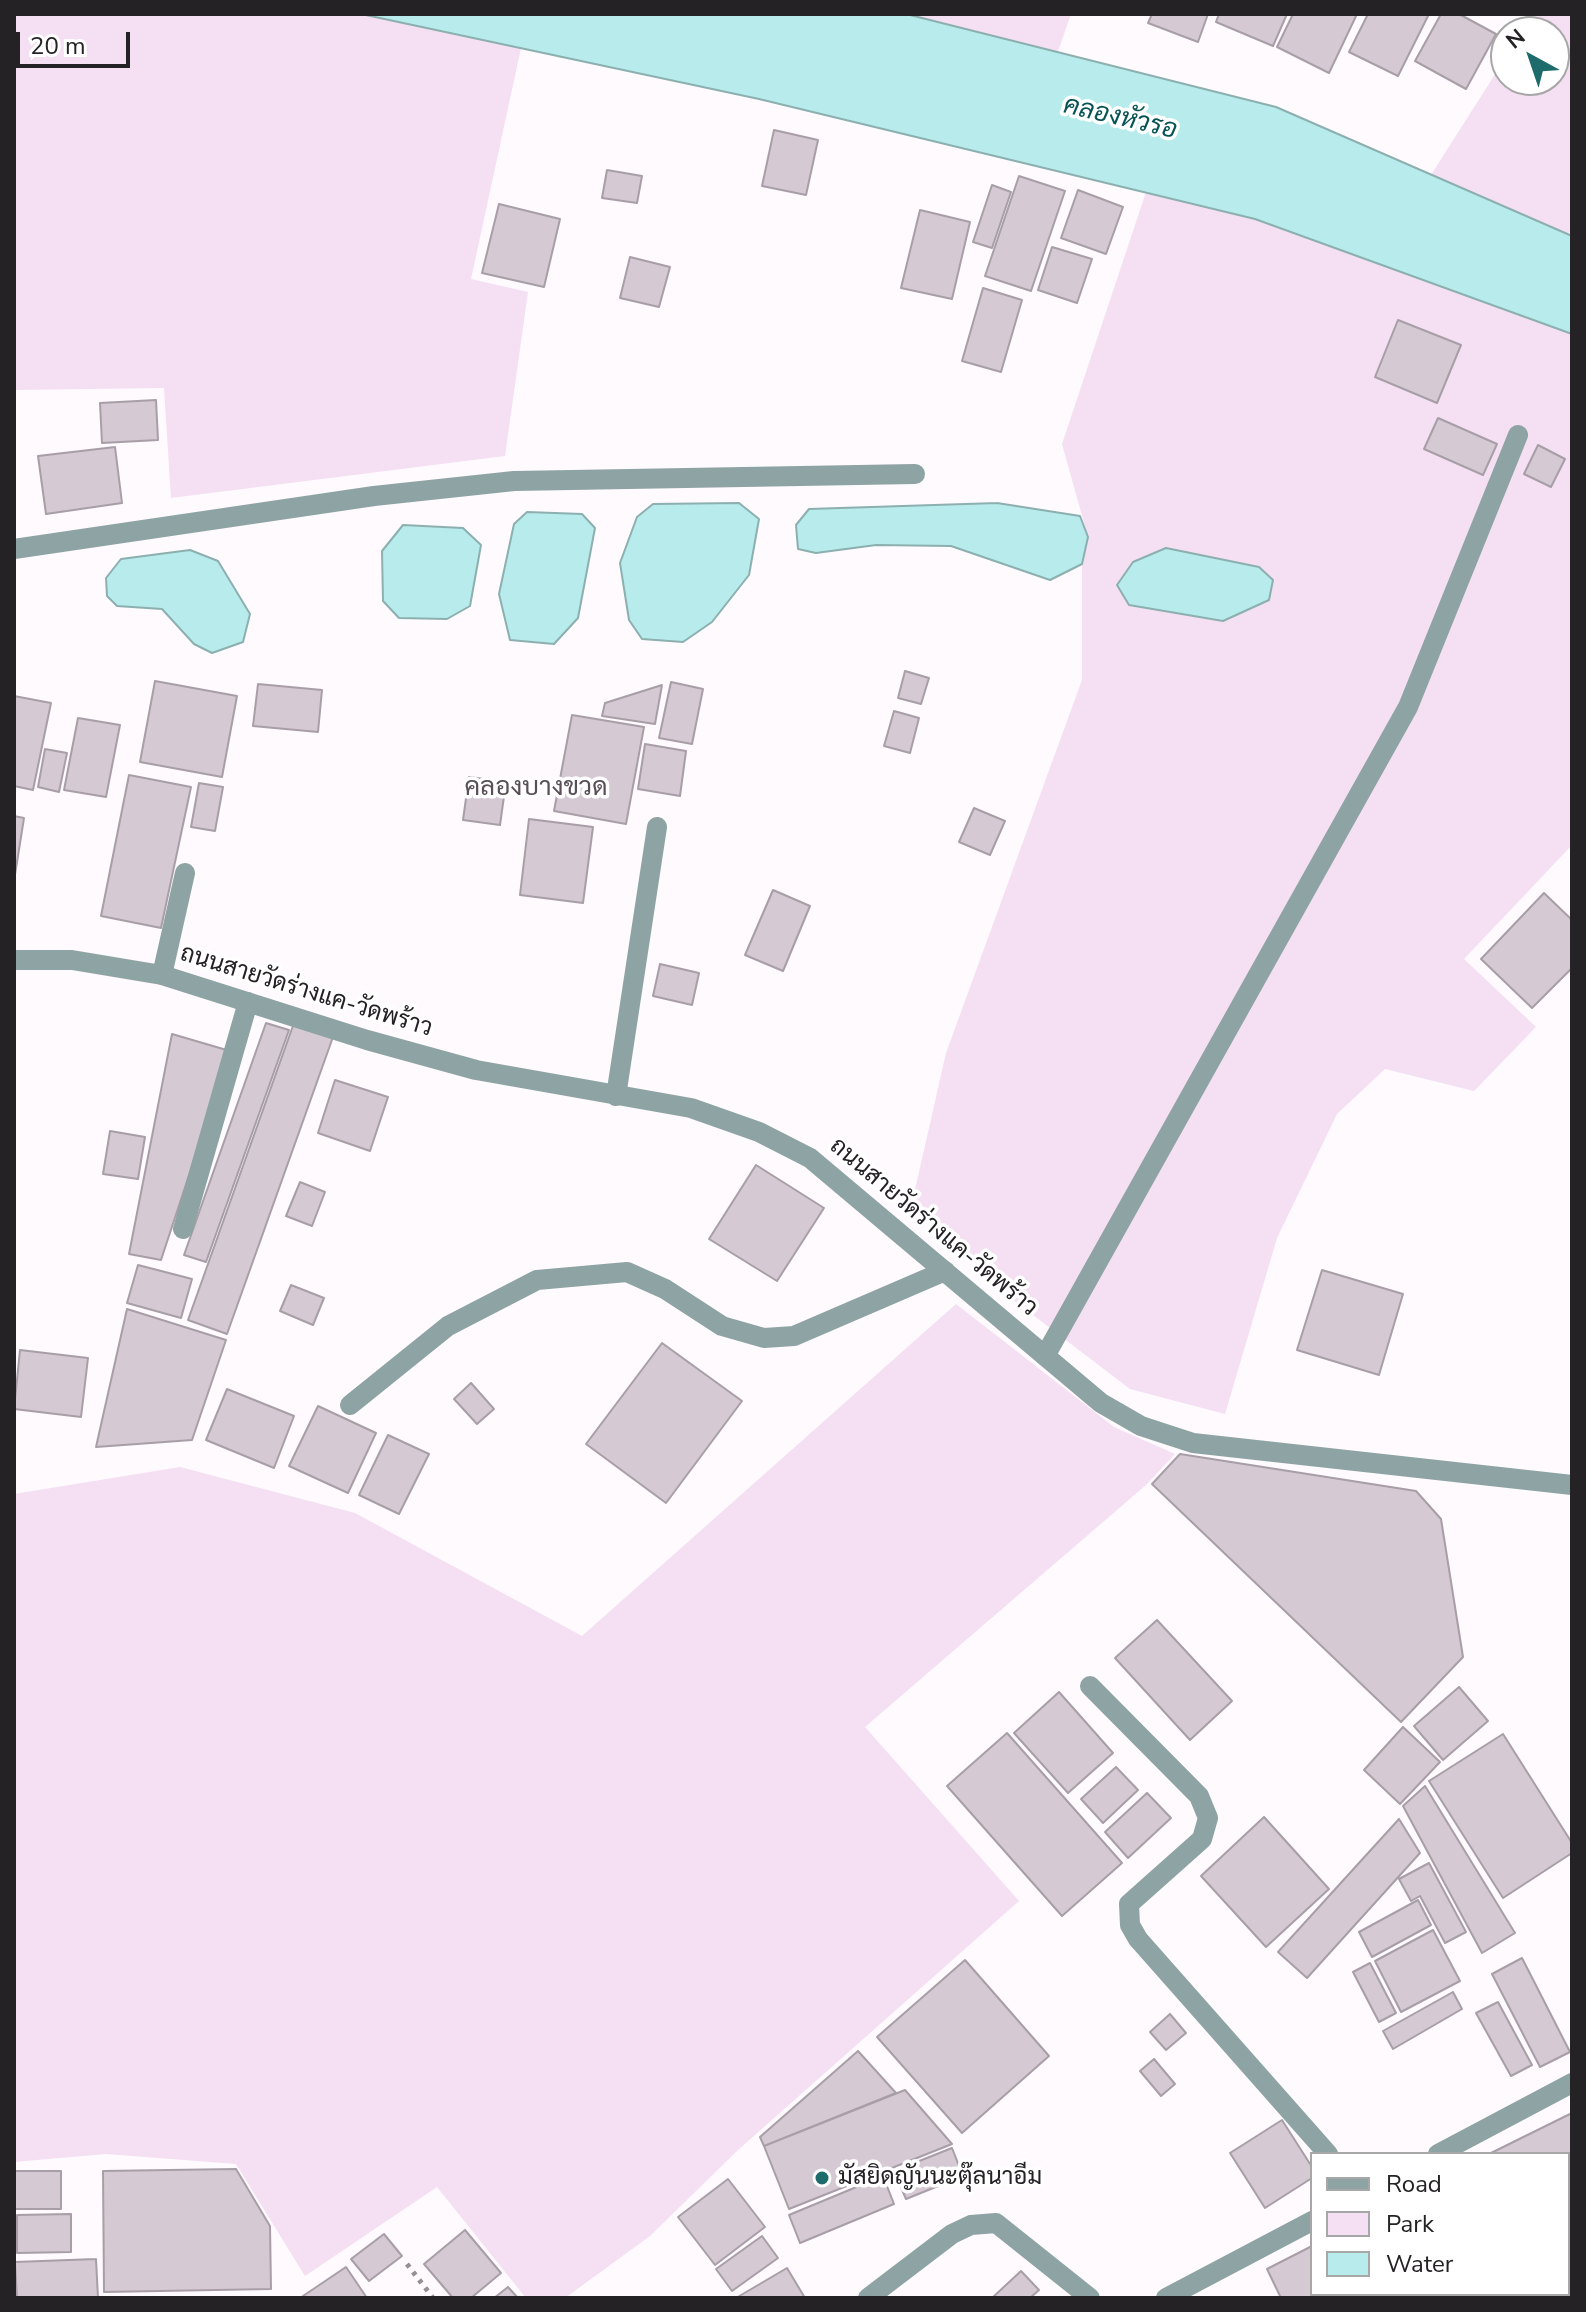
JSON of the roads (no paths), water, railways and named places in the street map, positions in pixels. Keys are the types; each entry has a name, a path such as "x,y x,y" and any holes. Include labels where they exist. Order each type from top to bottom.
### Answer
{"street":[{"path":"1045,1356 1408,707 1518,435"},
{"path":"14,549 374,496 514,481 915,474"},
{"path":"616,1096 657,827"},
{"path":"162,975 185,873"},
{"name":"ถนนสายวัดร่างแค-วัดพร้าว","path":"14,960 72,960 162,975 476,1070 691,1108 759,1132 810,1158 1101,1403 1127,1418 1193,1443 1572,1485"},
{"path":"183,1229 248,1002"},
{"path":"350,1405 448,1326 537,1280 627,1272 665,1289 722,1326 764,1338 794,1336 945,1271"},
{"path":"1090,1686 1199,1796 1208,1818 1202,1839 1129,1904 1130,1925 1138,1939 1326,2152"},
{"path":"1442,2152 1572,2083"},
{"path":"1166,2298 1310,2222"},
{"path":"868,2298 952,2234 971,2225 996,2223 1090,2298"}],"water":[{"name":"คลองหัวรอ","path":"361,14 906,14 1276,107 1572,236 1572,334 1255,219 759,99"},
{"path":"739,503 759,519 749,575 712,622 683,642 642,639 629,620 620,563 637,517 653,504"},
{"path":"997,503 1080,516 1088,537 1082,564 1050,580 951,546 876,545 816,553 798,549 796,525 809,509"},
{"path":"527,512 582,514 595,528 578,618 554,644 510,640 499,594 514,524"},
{"path":"403,525 463,528 481,545 470,606 447,619 399,618 383,601 382,551"},
{"path":"1166,548 1259,567 1273,580 1269,600 1223,621 1129,605 1117,585 1133,562"},
{"path":"190,550 218,561 250,614 243,642 212,653 194,644 162,609 117,606 107,596 106,578 121,559"}],"place":[{"name":"มัสยิดญันนะตุ๊ลนาอีม","path":"822,2178"}],"district":[{"name":"คลองบางขวด","path":"536,789"}]}
